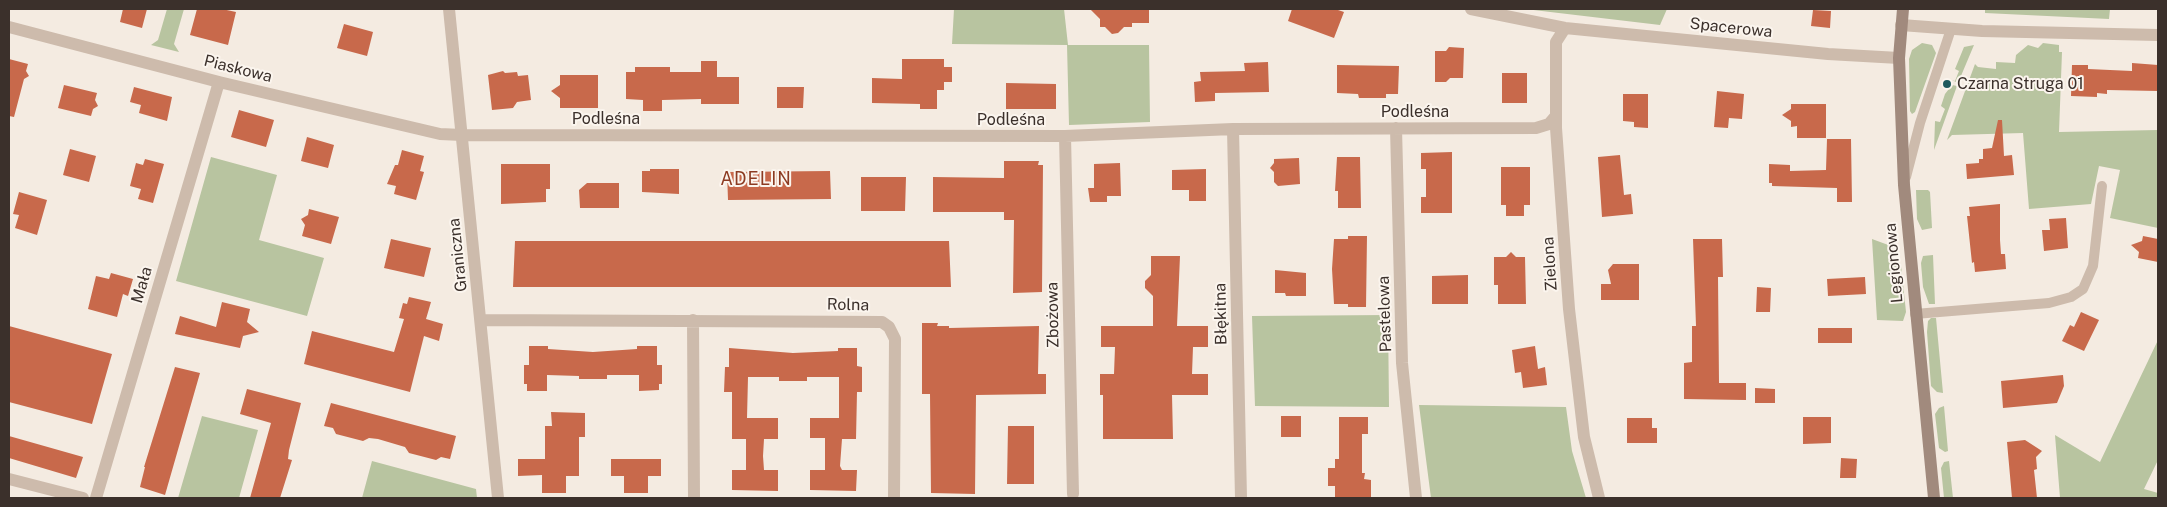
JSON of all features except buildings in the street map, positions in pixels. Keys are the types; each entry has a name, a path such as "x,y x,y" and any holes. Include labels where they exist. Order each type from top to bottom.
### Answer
{"main road":[{"name":"Legionowa","path":"1903,9 1899,58 1904,186 1934,498"}],"street":[{"name":"Graniczna","path":"449,9 498,498"},
{"name":"Spacerowa","path":"1471,9 1565,28 1828,54 1899,58"},
{"path":"1902,25 1951,29 2158,35"},
{"name":"Piaskowa","path":"9,27 219,82 440,134 462,135"},
{"name":"Zielona","path":"1565,28 1556,42 1555,117 1572,329 1584,437 1599,498"},
{"name":"Mała","path":"96,498 219,82"},
{"name":"Podleśna","path":"462,135 1065,136 1233,129 1536,128 1549,124 1555,117"},
{"name":"Pastelowa","path":"1396,128 1402,363 1416,498"},
{"name":"Błękitna","path":"1233,129 1240,498"},
{"name":"Zbożowa","path":"1065,136 1073,494"},
{"name":"Rolna","path":"481,320 882,322 889,328 895,339 894,498"},
{"path":"693,320 694,498"},
{"path":"9,479 83,498"}],"lane":[{"path":"1904,186 1920,123 1951,29"},
{"path":"1915,314 2050,303 2071,297 2083,288 2092,266 2102,186"}],"green space":[{"path":"167,9 184,9 174,44 179,52 151,45 158,40"},
{"path":"954,9 1064,9 1068,45 1149,45 1150,122 1069,125 1067,45 952,44"},
{"path":"1525,9 1667,9 1660,25"},
{"path":"1985,9 2110,9 2109,19 1985,13"},
{"path":"1922,43 1932,45 1936,53 1915,112 1912,114 1910,111 1909,59 1912,50"},
{"path":"2043,43 2059,45 2059,52 2062,52 2059,132 2158,130 2158,228 2110,218 2120,170 2099,166 2091,204 2029,209 2023,133 1952,135 1947,140 1975,64 1978,67 1996,69 1996,62 2015,63 2016,55 2028,45 2038,48"},
{"path":"1974,45 1958,83 1952,80 1955,81 1959,71 1955,69 1964,47"},
{"path":"1952,85 1957,86 1934,150 1935,121 1940,122 1945,109 1941,106 1945,94"},
{"path":"211,157 277,175 259,240 324,258 307,316 176,281"},
{"path":"1916,190 1928,190 1930,192 1932,228 1922,230 1917,219"},
{"path":"1872,239 1891,246 1901,265 1906,312 1903,321 1877,320"},
{"path":"1933,255 1935,304 1929,304 1923,287 1921,263 1923,256"},
{"path":"1388,315 1389,407 1255,406 1252,316"},
{"path":"1931,318 1936,318 1943,393 1937,392 1931,386 1927,332 1928,321"},
{"path":"2158,340 2158,460 2144,489 2158,493 2158,498 2060,498 2055,435 2100,462"},
{"path":"1419,405 1566,407 1572,451 1586,498 1431,498"},
{"path":"1944,406 1948,451 1945,452 1939,448 1935,414 1939,408"},
{"path":"202,416 258,430 239,498 178,498"},
{"path":"372,461 476,489 477,498 362,498"},
{"path":"1949,461 1953,498 1944,498 1941,468 1944,462"}],"place":[{"name":"Czarna Struga 01","path":"1947,84"}],"district":[{"name":"ADELIN","path":"756,179"}]}
